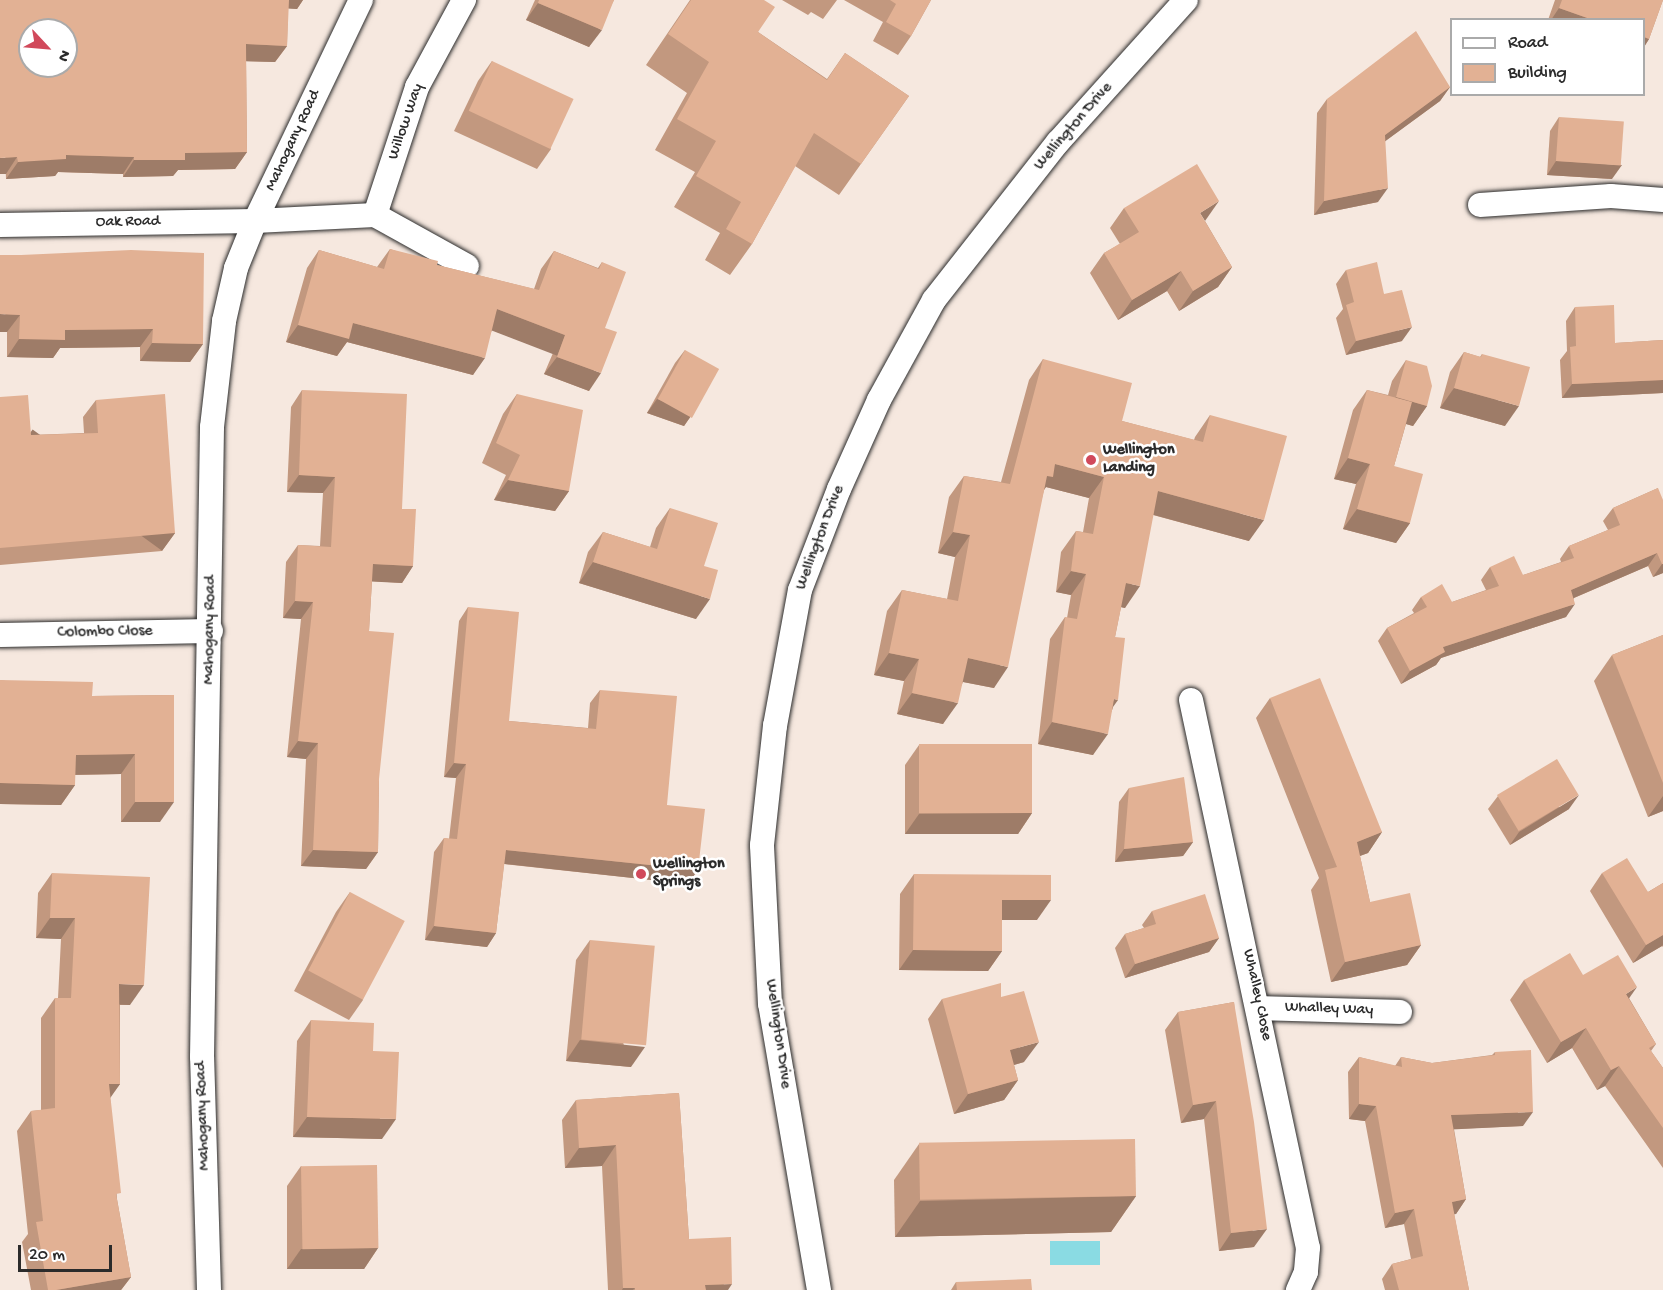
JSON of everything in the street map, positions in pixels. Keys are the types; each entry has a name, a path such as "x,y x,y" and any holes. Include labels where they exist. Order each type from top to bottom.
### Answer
{"street":[{"name":"Mahogany Road","path":"208,1290 202,1057 211,631 212,427 224,321 236,268 255,221 361,0"},
{"name":"Willow Way","path":"375,215 417,87 464,0"},
{"name":"Wellington Drive","path":"819,1290 770,1004 762,845 775,726 800,590 839,489 879,400 934,300 1058,142 1186,0"},
{"path":"1480,205 1611,196 1663,200"},
{"path":"255,221 375,215 467,266"},
{"name":"Oak Road","path":"0,225 255,221"},
{"name":"Colombo Close","path":"0,636 211,631"},
{"name":"Whalley Close","path":"1191,700 1308,1248 1306,1272 1298,1290"},
{"name":"Whalley Way","path":"1258,1008 1400,1012"}],"water":[{"path":"1050,1241 1100,1241 1100,1265 1050,1265"}],"building":[{"path":"0,0 289,0 287,46 246,44 247,152 185,153 185,160 134,160 134,157 66,155 66,159 18,162 17,157 0,158"},
{"path":"539,0 614,0 602,30 538,3"},
{"path":"691,0 764,0 775,7 758,32 827,80 845,53 909,96 861,164 814,133 752,244 726,229 741,202 696,176 716,141 677,119 709,62 668,34"},
{"path":"890,0 931,0 911,36 886,22 896,4"},
{"path":"1562,0 1663,0 1649,39 1645,37 1645,18 1587,18 1559,8"},
{"path":"1416,31 1450,87 1385,135 1388,188 1324,201 1327,99"},
{"path":"492,61 574,99 550,149 469,111"},
{"path":"1559,117 1624,122 1621,165 1556,161"},
{"path":"1197,164 1219,201 1200,213 1232,267 1193,291 1181,271 1132,300 1104,253 1139,232 1124,208"},
{"path":"390,249 438,261 437,265 539,290 554,251 599,269 602,262 626,272 605,328 617,332 601,373 557,357 565,335 497,309 485,358 353,323 349,339 298,325 319,250 384,269"},
{"path":"131,250 204,253 203,344 152,343 153,329 65,330 65,340 19,339 20,315 0,314 0,255"},
{"path":"1377,262 1384,294 1402,290 1412,327 1356,341 1346,305 1354,302 1346,270"},
{"path":"1614,305 1615,343 1663,340 1663,380 1572,384 1570,347 1576,346 1575,307"},
{"path":"685,350 719,369 692,418 658,399"},
{"path":"1464,352 1481,357 1482,354 1530,367 1519,406 1454,388"},
{"path":"1043,359 1132,383 1122,421 1203,442 1210,415 1287,436 1264,520 1158,491 1140,586 1126,583 1115,637 1125,638 1118,700 1114,699 1108,734 1052,722 1065,617 1077,619 1086,574 1071,571 1076,531 1093,534 1104,477 1055,464 1053,477 1047,476 1008,667 968,658 958,703 912,693 919,659 889,653 902,590 958,601 970,535 953,532 964,476 1010,484"},
{"path":"1406,360 1427,366 1432,386 1427,406 1396,397"},
{"path":"302,390 407,394 402,509 416,509 413,566 373,564 369,631 394,633 379,779 378,852 313,850 318,743 298,741 313,602 295,601 298,545 331,547 335,477 299,475"},
{"path":"1367,390 1412,402 1394,466 1423,474 1410,523 1357,509 1370,464 1348,458"},
{"path":"165,394 175,533 0,548 0,397 28,395 31,435 98,433 96,400"},
{"path":"517,394 583,410 569,491 508,480 520,455 496,443"},
{"path":"1658,488 1663,500 1663,564 1657,553 1571,590 1575,604 1443,647 1445,652 1410,671 1387,628 1427,607 1421,597 1442,584 1452,602 1499,586 1490,567 1514,556 1523,575 1574,558 1569,546 1620,525 1613,508"},
{"path":"670,508 718,523 704,566 718,570 710,599 593,562 603,532 657,549"},
{"path":"468,607 519,612 509,721 596,729 600,690 677,696 667,805 705,809 698,870 506,850 496,933 434,926 444,838 457,839 466,764 454,763"},
{"path":"1663,635 1663,783 1612,655"},
{"path":"1320,678 1382,832 1357,842 1370,902 1410,893 1421,945 1345,962 1325,870 1337,867 1270,698"},
{"path":"0,680 93,682 92,696 174,695 174,802 135,802 135,754 76,755 75,785 0,783"},
{"path":"919,744 1032,744 1032,813 919,813"},
{"path":"1557,759 1579,795 1519,831 1497,795"},
{"path":"1184,777 1193,842 1124,849 1129,788"},
{"path":"1627,858 1648,892 1663,883 1663,935 1646,945 1602,873"},
{"path":"52,873 150,877 144,985 119,984 120,1084 109,1084 121,1193 116,1194 131,1277 48,1290 36,1222 43,1221 31,1111 55,1108 55,998 71,998 75,918 50,918"},
{"path":"914,874 1051,875 1051,900 1002,900 1002,951 913,950"},
{"path":"350,892 405,921 363,1000 308,971"},
{"path":"1205,894 1219,938 1135,964 1125,934 1156,924 1152,911"},
{"path":"590,940 655,946 646,1045 581,1040"},
{"path":"1570,953 1583,975 1618,955 1637,987 1626,994 1656,1044 1649,1048 1663,1068 1663,1128 1619,1066 1611,1070 1586,1028 1561,1042 1524,980"},
{"path":"1001,983 1001,997 1024,991 1039,1042 1010,1050 1018,1080 968,1094 942,999"},
{"path":"1234,1002 1254,1122 1267,1229 1231,1233 1216,1101 1193,1105 1178,1012"},
{"path":"311,1020 374,1023 373,1051 399,1052 396,1119 307,1117"},
{"path":"1531,1050 1533,1112 1451,1115 1466,1199 1452,1202 1469,1290 1399,1290 1392,1264 1423,1256 1414,1209 1395,1213 1376,1106 1359,1104 1359,1057 1402,1067 1401,1057 1432,1063 1495,1055 1495,1052"},
{"path":"679,1093 689,1239 731,1237 732,1284 705,1285 706,1290 623,1288 616,1145 579,1148 576,1100"},
{"path":"1135,1139 1136,1196 920,1200 919,1143"},
{"path":"377,1165 378,1248 302,1249 301,1166"},
{"path":"1031,1279 1032,1290 957,1290 956,1282"}],"place":[{"name":"Wellington Landing","path":"1091,460"},
{"name":"Wellington Springs","path":"641,874"}]}
